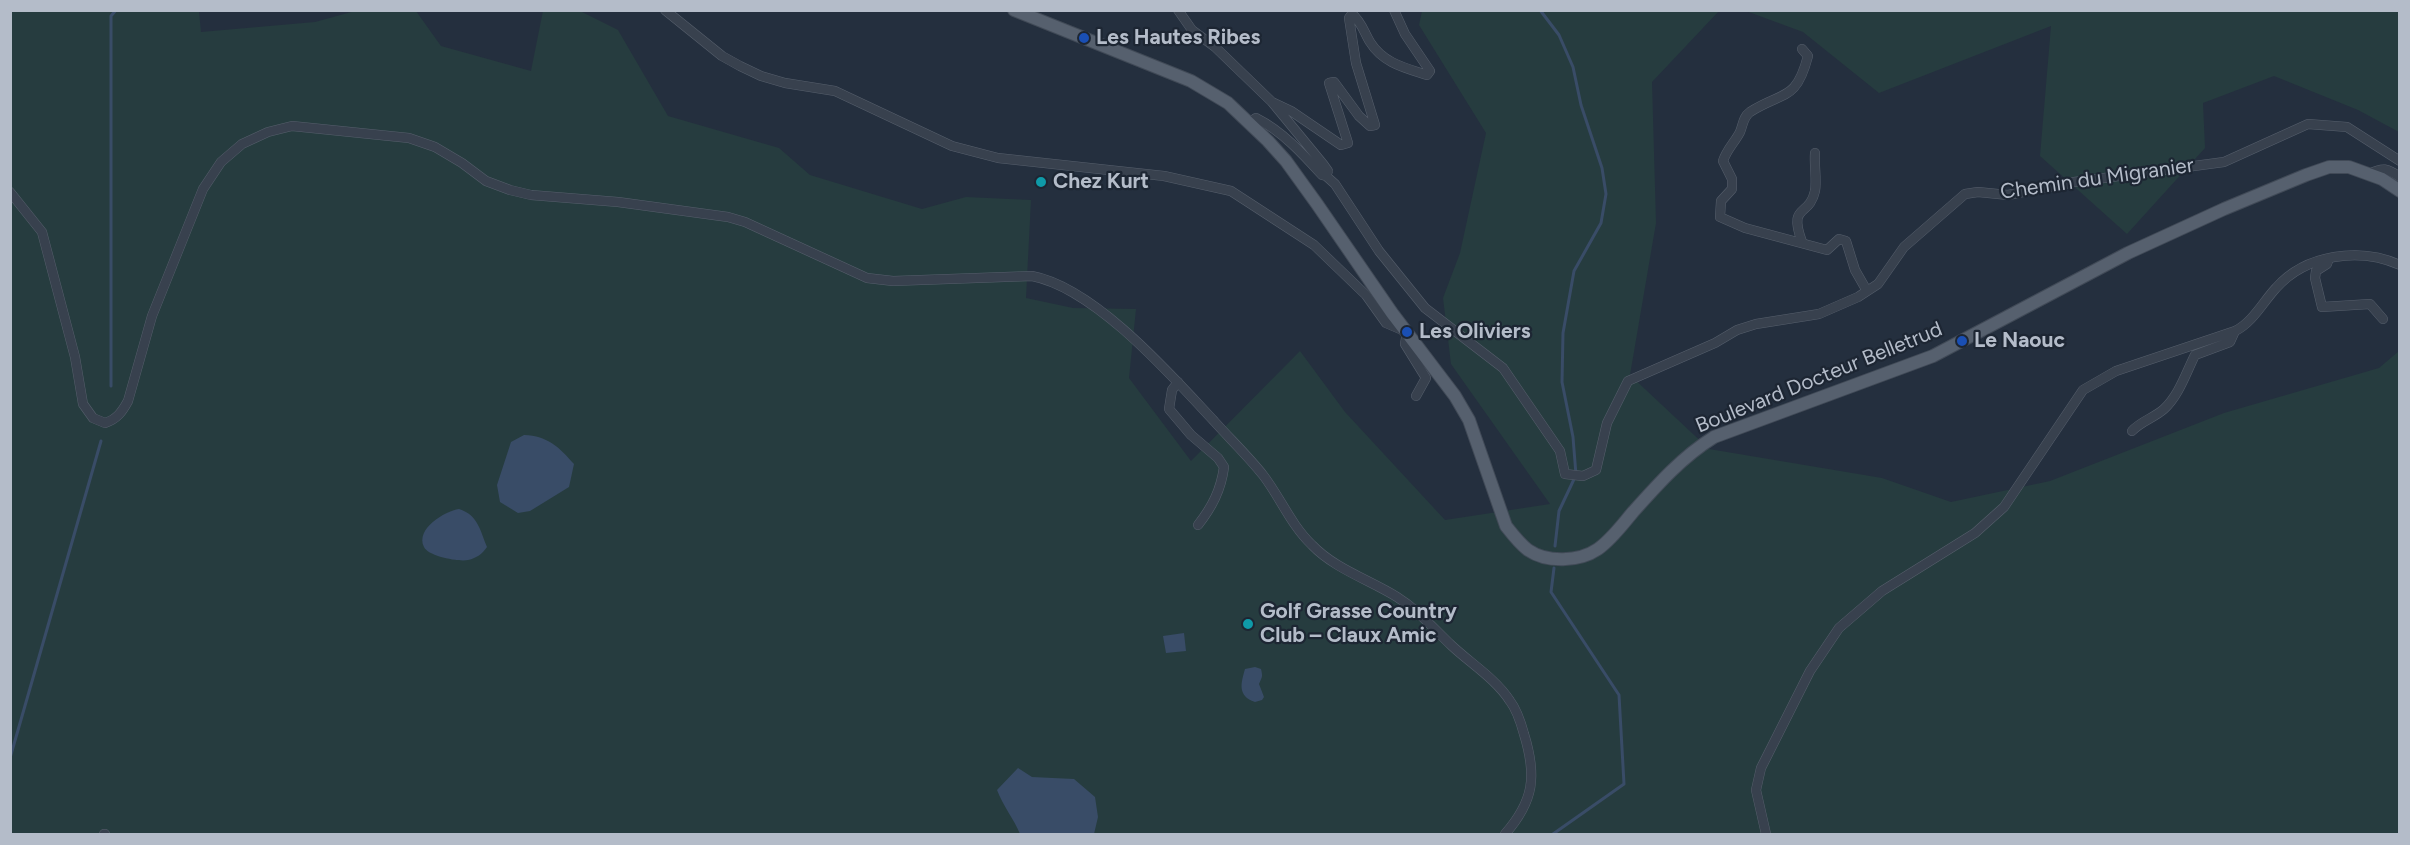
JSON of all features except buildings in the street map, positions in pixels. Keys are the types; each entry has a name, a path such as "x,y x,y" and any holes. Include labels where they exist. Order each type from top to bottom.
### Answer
{"main road":[{"name":"Boulevard Docteur Belletrud","path":"1014,10 1191,81 1228,103 1250,122 1286,161 1407,332 1440,374 1469,420 1506,526 1516,540 1528,550 1549,558 1565,559 1597,550 1674,468 1693,450 1714,437 1933,356 2128,253 2282,184 2330,167 2349,167 2369,174 2400,191"}],"street":[{"path":"665,10 722,56 740,66 761,76 835,91 952,147 998,158 1164,176 1231,191 1314,245 1366,295 1386,323 1407,332 1405,344 1426,378 1416,396"},
{"path":"1178,10 1192,30 1215,47 1272,102 1323,164 1328,171 1326,176 1322,175 1268,124 1256,118 1250,122"},
{"path":"1272,102 1291,111 1341,145 1348,143 1329,83 1334,82 1359,116 1370,126 1375,125 1356,63 1349,18 1352,14 1371,45 1381,56 1392,63 1427,75 1430,70 1405,34 1394,10"},
{"path":"1802,49 1808,56 1797,83 1788,95 1748,113 1742,122 1740,131 1726,151 1723,161 1732,178 1731,189 1721,201 1720,217 1745,228 1827,250 1839,239 1846,241 1855,270 1867,291"},
{"name":"Chemin du Migranier","path":"1326,176 1335,184 1379,251 1425,308 1503,368 1560,451 1565,474 1583,476 1596,470 1607,423 1628,381 1715,343 1737,330 1756,324 1819,314 1867,291 1878,284 1904,246 1965,194 1978,192 2008,195 2074,182 2224,162 2308,124 2347,127 2400,161"},
{"path":"10,192 42,232 75,357 83,404 88,414 98,422 105,423 113,420 122,412 128,401 152,316 203,189 222,162 242,144 268,132 292,126 391,136 423,142 462,163 497,187 531,195 618,202 728,217 746,222 867,278 893,281 1032,276 1043,278 1071,291 1143,346 1263,474 1301,534 1313,547 1339,565 1416,609 1450,645 1511,701 1529,751 1532,780 1527,802 1520,817 1505,834"},
{"path":"1803,242 1796,221 1798,213 1812,199 1815,189 1815,153"},
{"path":"2369,174 2380,169 2388,169 2400,177"},
{"path":"1766,834 1756,790 1761,768 1810,671 1839,628 1882,591 1975,533 2004,507 2083,390 2116,370 2235,331 2244,326 2277,286 2307,266 2346,255 2373,256 2400,265"},
{"path":"2329,258 2327,264 2316,271 2315,278 2322,307 2330,308 2356,303 2370,304 2383,319"},
{"path":"2132,431 2139,424 2163,410 2174,399 2195,355 2230,342 2235,331"},
{"path":"1178,382 1172,390 1169,409 1191,435 1218,458 1224,467 1223,480 1214,505 1198,525"}],"green space":[{"path":"10,11 199,11 201,32 315,22 355,11 416,11 441,46 531,71 543,11 580,11 618,30 668,116 779,148 810,175 922,209 966,197 1031,200 1026,298 1073,308 1136,309 1129,378 1191,461 1300,351 1345,412 1445,520 1550,504 1451,364 1443,298 1460,253 1486,133 1419,25 1422,11 1719,11 1652,82 1656,223 1630,375 1709,449 1882,478 1951,502 2050,481 2224,413 2379,368 2399,351 2399,834 11,834"},
{"path":"1746,11 2399,11 2399,132 2358,110 2274,76 2203,103 2205,148 2127,234 2040,156 2051,26 1879,93 1803,32"}],"water":[{"path":"524,435 546,440 563,452 574,464 569,487 530,511 518,513 500,502 497,485 511,442"},
{"path":"459,509 470,515 478,524 487,547 477,557 463,560 444,558 431,553 424,547 422,540 427,528 439,517"},
{"path":"1184,633 1186,651 1166,653 1163,636"},
{"path":"1255,667 1261,669 1262,677 1259,684 1264,697 1255,702 1245,696 1242,684 1245,669"},
{"path":"1018,768 1032,777 1074,779 1095,797 1098,817 1094,834 1020,834 997,790"}],"waterway":[{"path":"111,386 111,16 116,10"},
{"path":"1540,10 1559,35 1573,67 1581,105 1602,168 1606,194 1601,223 1574,271 1563,333 1562,382 1573,437 1576,475 1559,511 1555,546"},
{"path":"10,758 101,441"},
{"path":"1553,834 1624,784 1619,695 1551,592 1554,568"}],"place":[{"name":"Les Hautes Ribes","path":"1084,38"},
{"name":"Chez Kurt","path":"1041,182"},
{"name":"Les Oliviers","path":"1407,332"},
{"name":"Le Naouc","path":"1962,341"},
{"name":"Golf Grasse Country Club – Claux Amic","path":"1248,624"}]}
